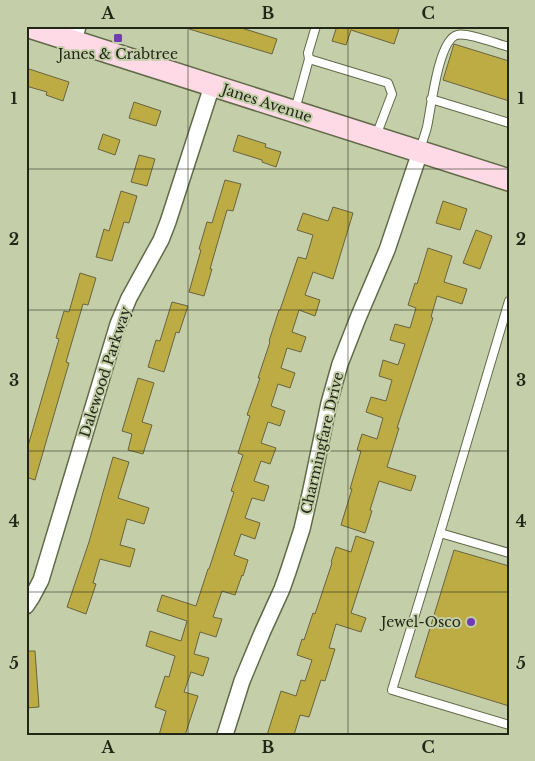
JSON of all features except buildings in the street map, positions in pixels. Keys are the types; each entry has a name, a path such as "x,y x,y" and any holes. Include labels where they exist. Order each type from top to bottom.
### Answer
{"street":[{"name":"Janes Avenue","path":"26,26 76,34 212,86 509,180"},
{"name":"Dalewood Parkway","path":"26,606 41,580 118,324 129,298 161,240 212,86"},
{"name":"Charmingfare Drive","path":"225,735 242,681 282,589 302,529 329,403 340,364 387,250 420,152"}],"lane":[{"path":"294,112 309,60 308,53 316,26"},
{"path":"420,152 437,72 451,37 466,35 509,47"},
{"path":"309,60 388,83 392,94 376,138"},
{"path":"431,99 509,123"},
{"path":"509,301 392,690 509,725"},
{"path":"440,533 509,553"}],"place":[{"name":"Janes & Crabtree","path":"118,38"},
{"name":"Jewel-Osco","path":"471,622"}]}
